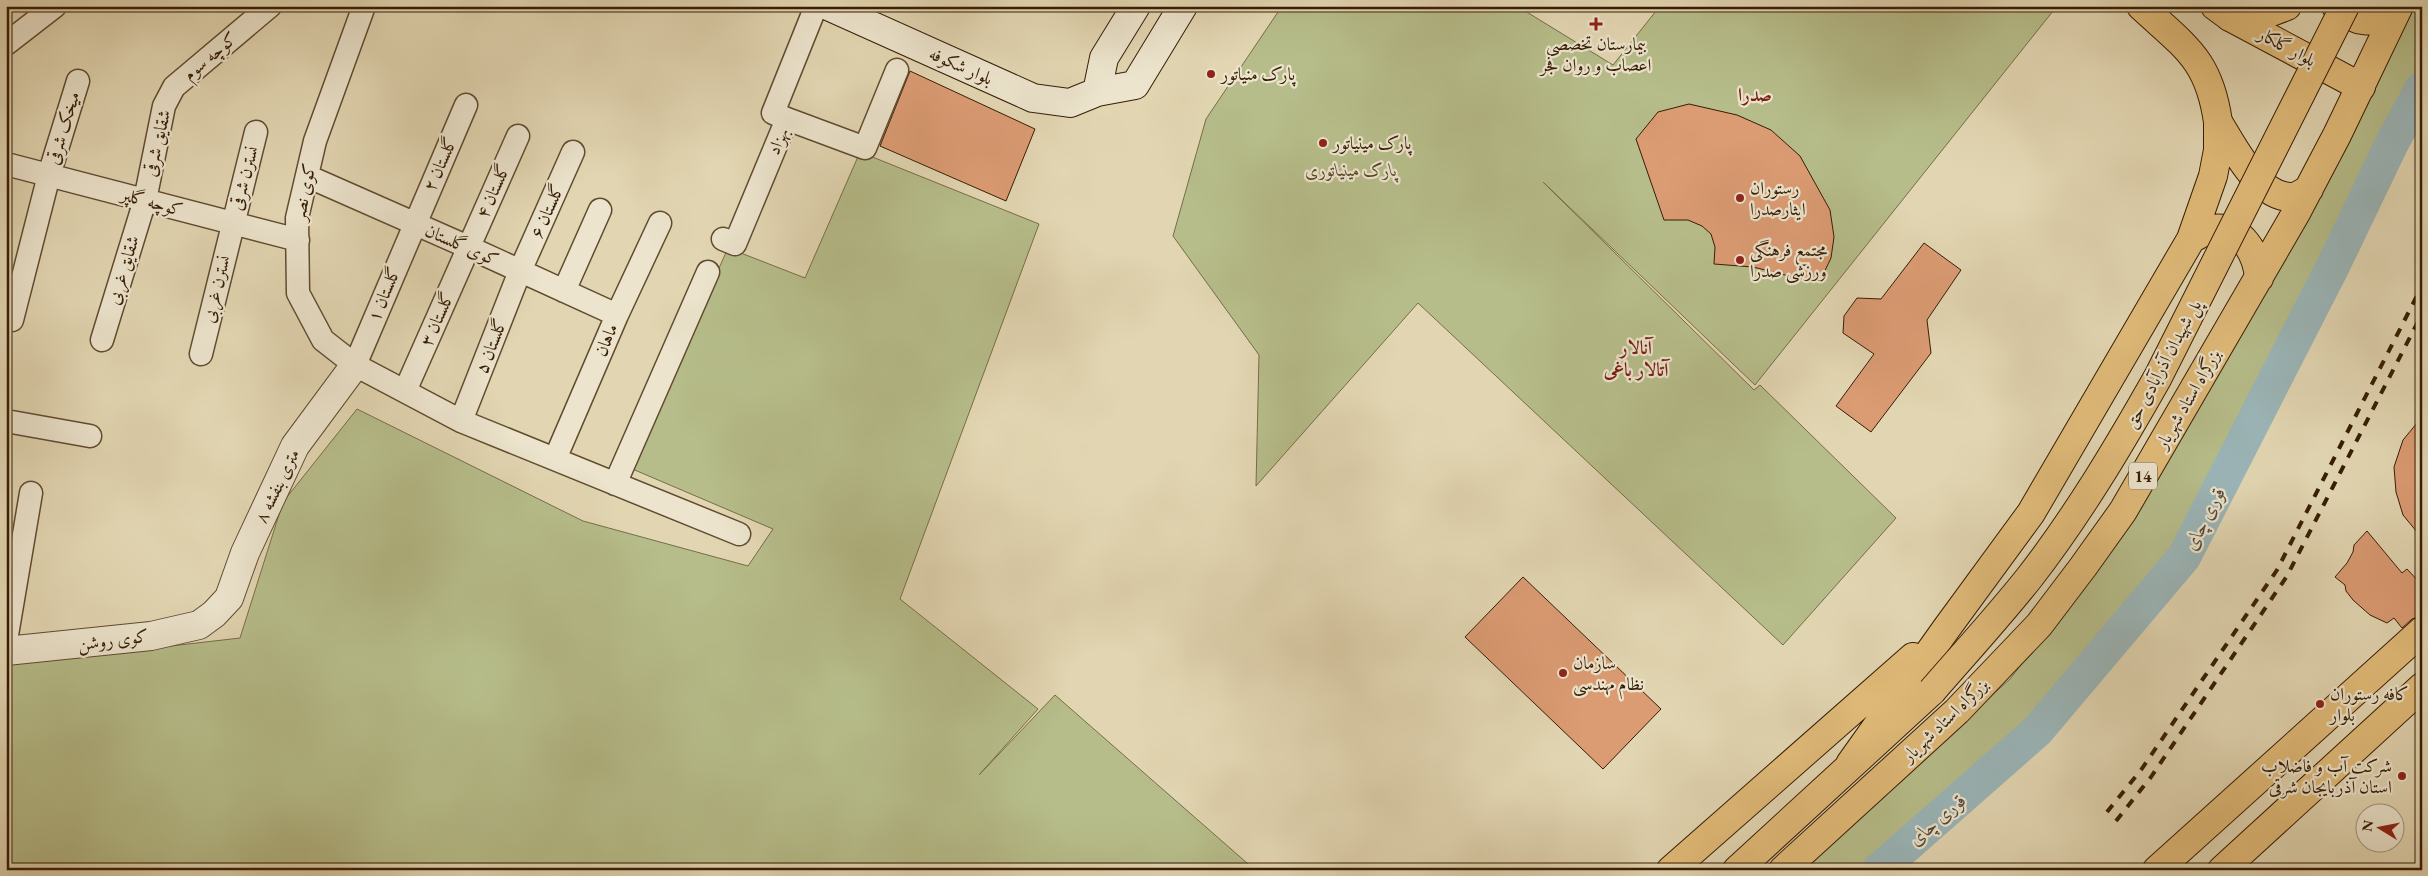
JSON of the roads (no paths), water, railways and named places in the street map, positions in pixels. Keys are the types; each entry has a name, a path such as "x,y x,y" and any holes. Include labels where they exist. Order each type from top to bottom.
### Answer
{"main road":[{"name":"بلوار شکوفه","path":"828,6 1032,98 1070,104 1097,92 1135,85 1183,6"},
{"path":"1097,92 1104,58 1136,6"},
{"path":"1850,764 1946,629 2032,513 2191,240 2213,176 2218,150 2218,122 2214,94 2201,66 2189,50 2141,6"},
{"path":"2223,11 2261,16 2287,6"},
{"path":"2336,6 2347,16 2364,21 2380,20 2397,9"},
{"name":"پل شهیدان آذرآبادی حق","path":"1932,691 2028,578 2068,524 2128,431 2163,368 2345,6"},
{"name":"بزرگراه استاد شهریار","path":"1784,870 1957,711 2039,625 2122,511 2260,278 2309,189 2397,9"},
{"name":"بلوار گلکار","path":"2223,11 2360,86"},
{"path":"2218,122 2238,154 2265,189 2279,196 2293,198 2309,189"},
{"path":"2191,240 2212,229 2227,230 2241,237 2252,248 2258,262 2260,278"},
{"name":"۸ متری بنفشه","path":"214,614 229,598 248,545 295,446 355,365"},
{"name":"کوی روشن","path":"6,651 151,636 199,625 214,614"},
{"path":"1671,870 1946,629"},
{"path":"2157,870 2422,631"},
{"path":"2222,870 2422,687"},
{"name":"بزرگراه استاد شهریار","path":"1737,870 1808,807 1850,764 1932,691"},
{"path":"2300,741 2328,772"}],"street":[{"path":"6,44 55,6"},
{"name":"کوچه سوم","path":"174,87 270,6"},
{"path":"344,6 361,15"},
{"name":"بهزاد","path":"723,239 735,244 787,119 773,113 816,6"},
{"name":"کوی نصر","path":"361,15 315,141 297,218 298,293 323,340 355,365 461,421 739,534"},
{"path":"787,119 865,148 897,70"},
{"name":"میخک شرقی","path":"12,320 49,175 78,81"},
{"name":"شقایق شرقی","path":"145,200 164,106 174,87"},
{"name":"گلستان ۲","path":"414,224 466,105"},
{"name":"نسترن شرقی","path":"232,223 256,132"},
{"name":"گلستان ۴","path":"468,247 518,136"},
{"name":"گلستان ۶","path":"520,270 573,152"},
{"name":"کوچه گلپر","path":"6,164 298,240"},
{"name":"کوی گلستان","path":"307,176 617,315"},
{"name":"شقایق غربی","path":"102,340 145,200"},
{"path":"564,291 600,210"},
{"name":"نسترن غربی","path":"201,354 232,223"},
{"name":"ماهان","path":"555,459 617,315 660,223"},
{"name":"گلستان ۱","path":"355,365 414,224"},
{"name":"گلستان ۳","path":"405,391 468,247"},
{"name":"گلستان ۵","path":"461,421 520,270"},
{"path":"615,484 708,272"},
{"path":"6,421 90,436"},
{"path":"6,641 31,493"}],"waterway":[{"name":"قوری چای","path":"1879,870 2037,731 2184,557 2333,266 2393,141 2422,88"}],"railway":[{"path":"2107,812 2141,770 2277,570 2422,286"},
{"path":"2116,821 2151,777 2287,576 2422,314"}],"place":[{"name":"بیمارستان تخصصی اعصاب و روان فجر","path":"1596,24"},
{"name":"پارک منیاتور","path":"1211,74"},
{"name":"پارک مینیاتور","path":"1323,143"},
{"name":"رستوران ایثارصدرا","path":"1740,198"},
{"name":"مجتمع فرهنگی ورزشی صدرا","path":"1740,260"},
{"name":"سازمان نظام مهندسی","path":"1563,673"},
{"name":"کافه رستوران بلوار","path":"2320,704"},
{"name":"شرکت آب و فاضلاب استان آذربایجان شرقی","path":"2402,776"}],"district":[{"name":"صدرا","path":"1755,94"},
{"name":"آنالار آتالار باغی","path":"1636,358"}],"park label":[{"name":"پارک مینیاتوری","path":"1351,170"}]}
